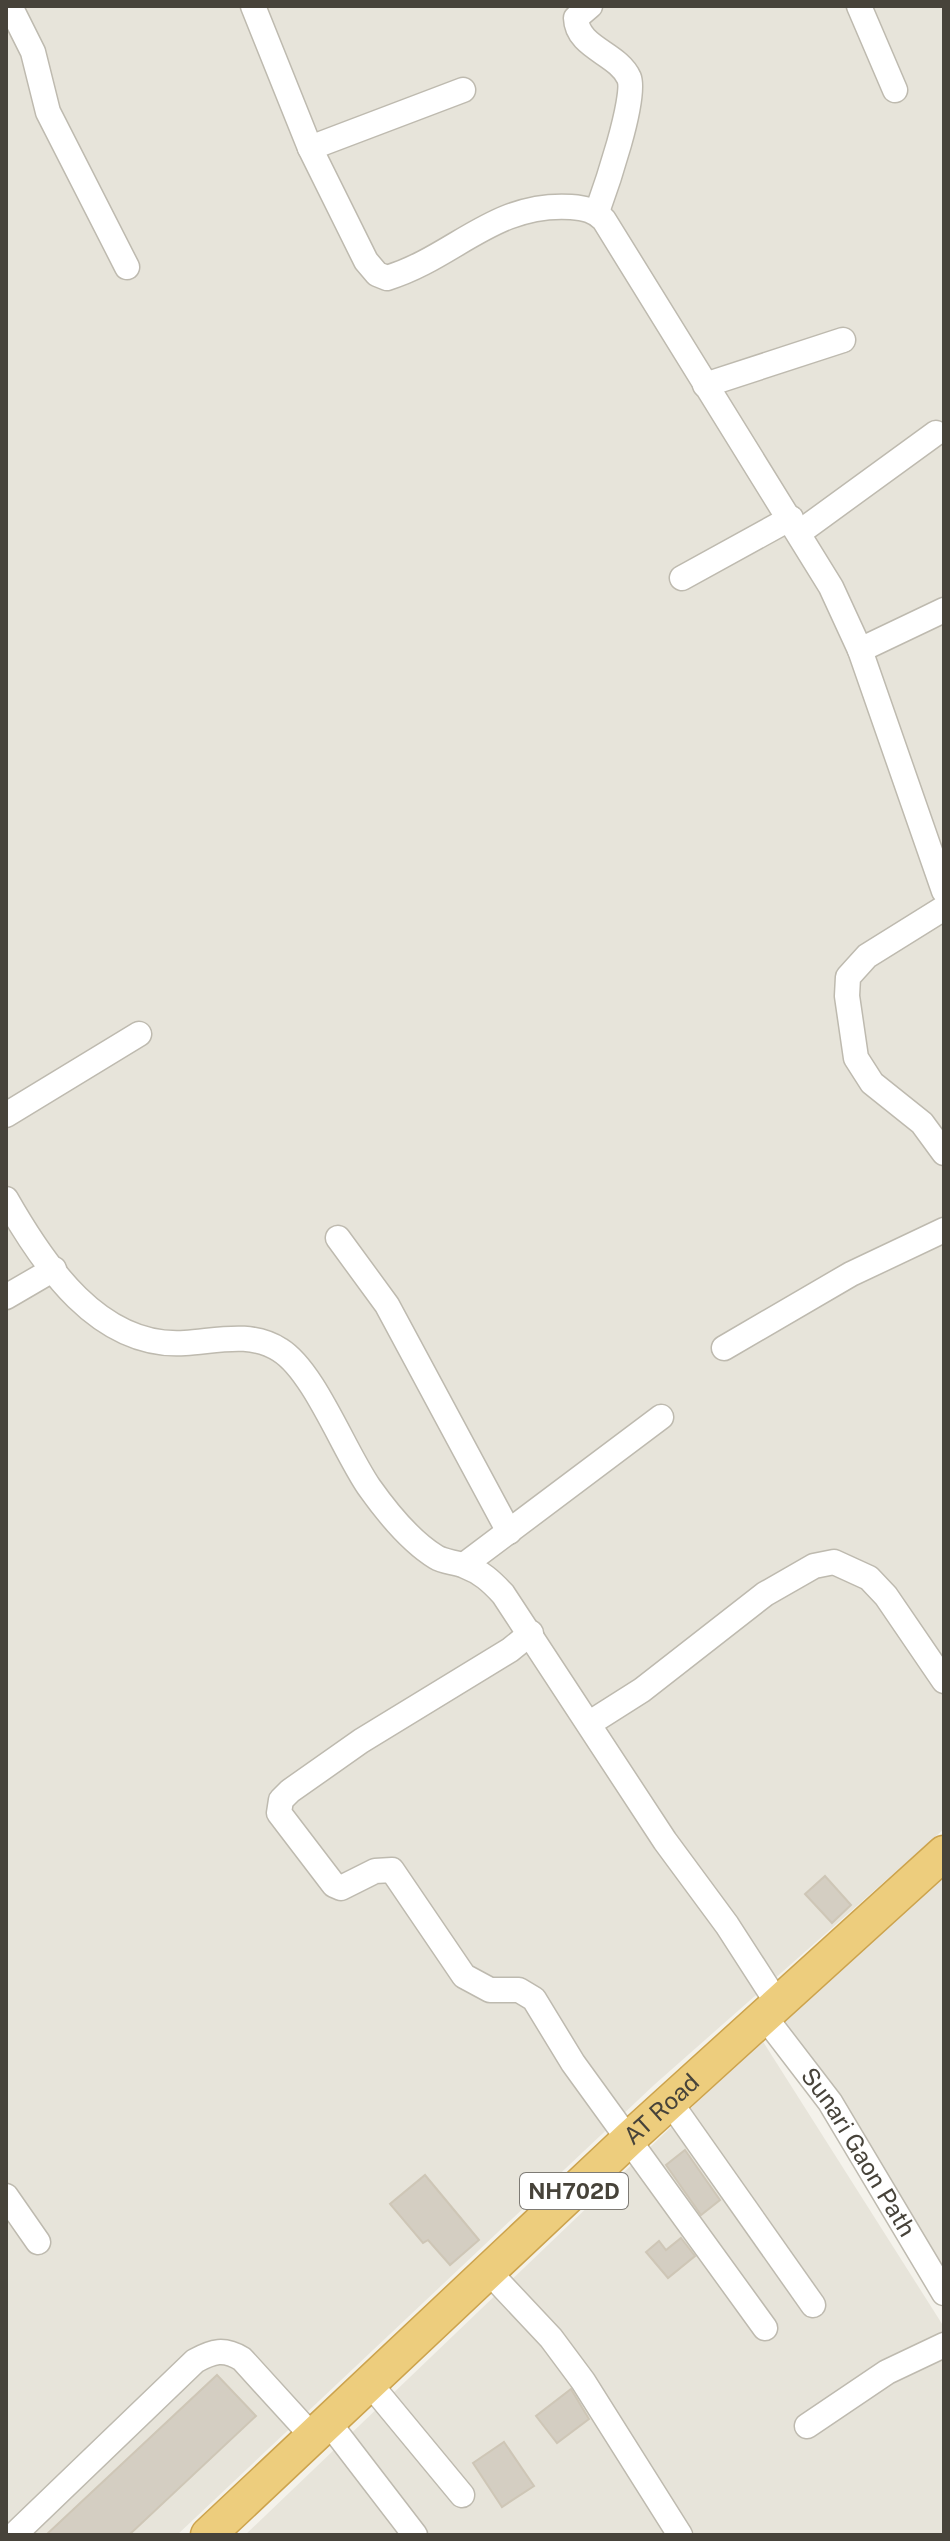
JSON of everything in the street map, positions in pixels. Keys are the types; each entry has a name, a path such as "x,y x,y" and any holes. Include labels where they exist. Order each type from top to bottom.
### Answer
{"highway":[{"name":"AT Road","path":"208,2535 371,2385 630,2138 944,1853"}],"street":[{"path":"10,6 33,52 48,112 127,267"},
{"path":"253,6 310,148 366,261 377,274 387,278 434,259 479,228 511,213 551,206 597,212"},
{"path":"590,6 576,18 579,31 624,71 630,84 620,142 597,212"},
{"path":"859,6 895,90"},
{"path":"310,148 463,90"},
{"path":"597,212 796,525 831,587 860,650 944,891"},
{"path":"705,385 843,340"},
{"path":"682,578 796,525 936,433"},
{"path":"860,650 944,610"},
{"path":"944,908 867,956 848,977 847,996 856,1058 872,1083 922,1123 944,1153"},
{"path":"6,1115 139,1034"},
{"name":"Sunari Gaon Path","path":"6,1199 54,1269 89,1311 136,1336 181,1344 241,1337 282,1350 301,1371 369,1486 415,1540 438,1559 464,1565 485,1575 494,1584 531,1633 590,1723 830,2102 944,2293"},
{"path":"724,1348 851,1274 944,1230"},
{"path":"338,1238 393,1317 444,1418 509,1532"},
{"path":"6,1297 54,1269"},
{"path":"464,1565 661,1417"},
{"path":"590,1723 642,1690 765,1594 814,1566 834,1562 869,1578 886,1596 944,1681"},
{"path":"531,1633 510,1650 361,1741 290,1791 281,1800 279,1813 334,1885 341,1888 375,1871 392,1870 464,1976 490,1990 519,1990 534,1999 573,2063 765,2328"},
{"path":"670,2102 813,2305"},
{"path":"6,2196 38,2242"},
{"path":"489,2272 551,2338 583,2381 680,2535"},
{"path":"807,2426 887,2372 944,2345"},
{"path":"14,2535 195,2361 211,2352 228,2351 242,2359 322,2430 415,2535"},
{"path":"371,2385 462,2495"}],"shaded area":[{"path":"6,6 944,6 944,1829 654,2085 177,2535 6,2535"},
{"path":"944,1875 944,2294 781,2022"},
{"path":"762,2040 944,2327 944,2535 245,2535"}],"building":[{"path":"825,1876 851,1905 832,1923 805,1894"},
{"path":"685,2150 720,2200 701,2215 666,2165"},
{"path":"425,2175 479,2240 450,2265 428,2240 423,2243 390,2204"},
{"path":"681,2238 695,2256 668,2278 646,2252 659,2241 666,2250"},
{"path":"217,2375 256,2416 129,2535 46,2535"},
{"path":"571,2389 589,2419 557,2443 536,2416"},
{"path":"504,2442 534,2486 502,2507 473,2463"}]}
